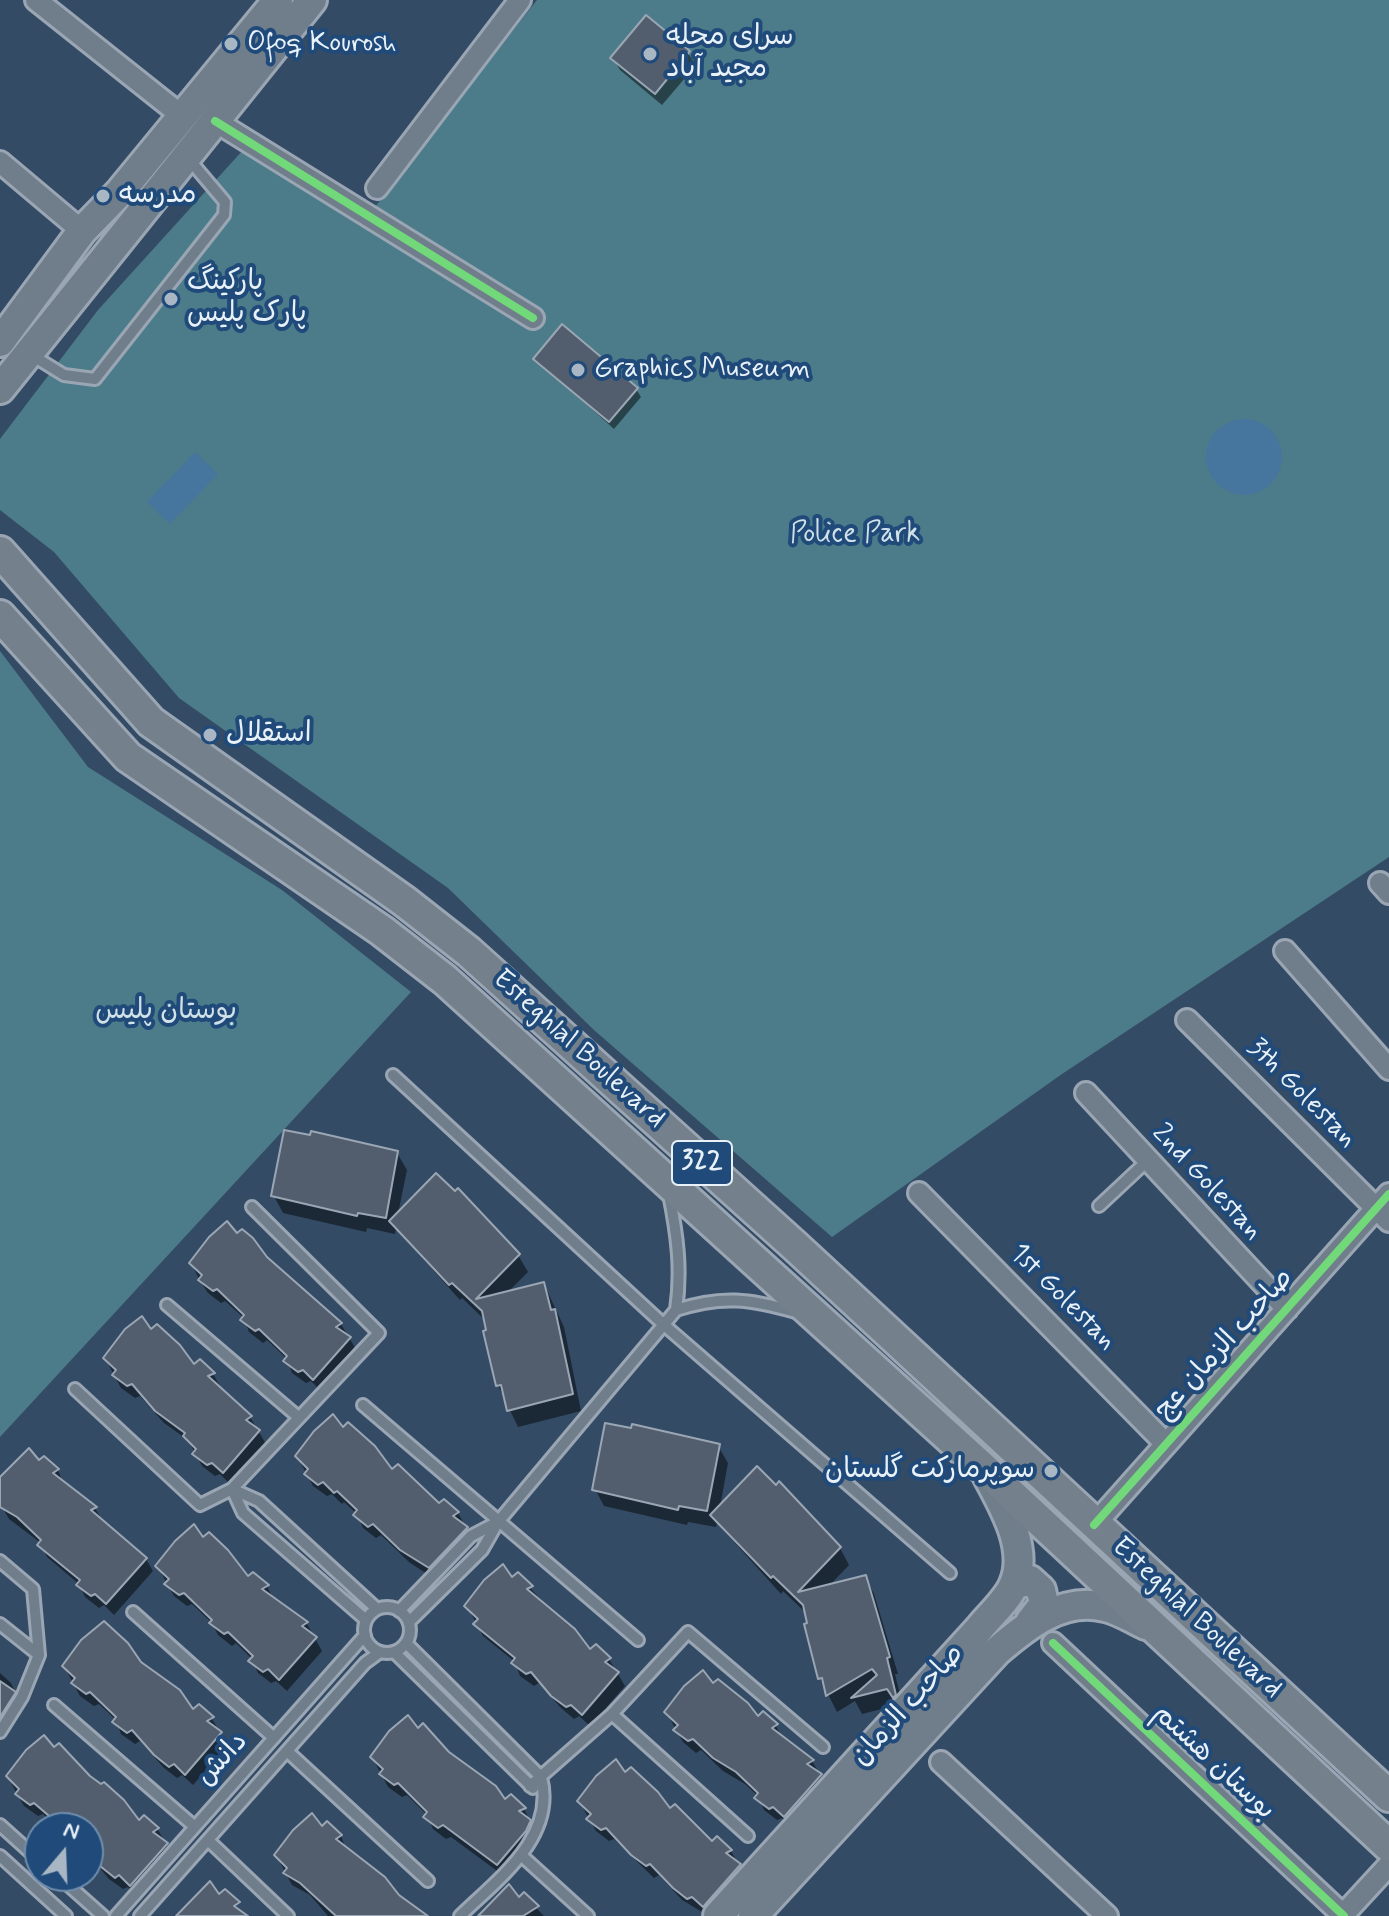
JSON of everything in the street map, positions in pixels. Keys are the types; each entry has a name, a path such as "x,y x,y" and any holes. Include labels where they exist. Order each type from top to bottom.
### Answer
{"main road":[{"path":"0,389 312,0"},
{"path":"1,339 82,231 120,192 268,4"},
{"name":"Esteghlal Boulevard","path":"0,552 151,722 404,901 469,952 795,1246 1381,1789"},
{"name":"Esteghlal Boulevard","path":"0,616 128,757 412,954 984,1469 1149,1626 1389,1846"},
{"path":"0,625 35,655"},
{"path":"984,1469 1010,1517 1018,1556 1014,1585 1030,1580 1041,1590 1044,1604 1030,1622"},
{"name":"صاحب الزمان","path":"718,1916 979,1629 1014,1585"},
{"name":"صاحب الزمان","path":"755,1915 997,1651 1030,1622 1070,1607 1104,1606 1149,1626"},
{"path":"1349,1809 1369,1816 1380,1812 1381,1789"}],"street":[{"path":"36,0 182,116"},
{"path":"377,188 520,0"},
{"path":"215,121 533,318"},
{"path":"0,162 82,231"},
{"path":"1285,951 1389,1069"},
{"name":"3th Golestan","path":"1187,1020 1384,1208"},
{"name":"2nd Golestan","path":"1086,1093 1146,1162 1287,1309"},
{"name":"1st Golestan","path":"919,1193 1166,1444"},
{"name":"صاحب الزمان عج","path":"1094,1525 1287,1309 1384,1208"},
{"name":"بوستان هشتم","path":"1053,1643 1343,1916"},
{"path":"941,1762 1107,1916"},
{"path":"1343,1916 1389,1865"}],"lane":[{"path":"28,353 64,375 95,379 122,349 224,215 225,202 186,156"},
{"path":"393,1075 663,1324 950,1573"},
{"path":"1099,1206 1146,1162"},
{"path":"666,1180 679,1243 680,1281 676,1310"},
{"path":"75,1389 200,1505 232,1489 297,1416 379,1333 252,1207"},
{"path":"377,1609 366,1620 365,1635 380,1652 394,1652 406,1643 409,1622 482,1550 498,1522 676,1310 708,1299 732,1298 818,1318"},
{"path":"167,1305 297,1416"},
{"path":"363,1405 638,1640"},
{"path":"232,1489 259,1501 377,1609 399,1611 409,1622"},
{"path":"232,1489 243,1513 366,1620"},
{"path":"399,1611 471,1536 498,1522"},
{"path":"0,1561 33,1589 39,1655 22,1697 0,1732"},
{"path":"133,1612 274,1738"},
{"path":"0,1624 39,1655"},
{"path":"530,1786 612,1714 688,1632 823,1747"},
{"name":"دانش","path":"116,1916 365,1635"},
{"path":"406,1643 541,1777 544,1796 540,1821 522,1856 460,1916"},
{"name":"دانش","path":"140,1916 365,1663 380,1652"},
{"path":"394,1652 530,1786 544,1796"},
{"path":"54,1705 195,1827"},
{"path":"612,1714 748,1836"},
{"path":"287,1751 428,1881"},
{"path":"0,1825 24,1847"},
{"path":"208,1840 288,1916"},
{"path":"0,1856 66,1916"},
{"path":"522,1856 588,1916"},
{"path":"76,1892 103,1916"}],"green space":[{"name":"Police Park","path":"537,0 1389,0 1389,857 1062,1074 832,1237 594,1030 448,888 179,698 54,552 0,510 0,439 98,310 243,150 360,226"},
{"name":"بوستان پلیس","path":"0,651 88,767 282,890 411,992 0,1437"}],"shaded area":[{"path":"1244,419 1259,422 1271,430 1279,442 1282,457 1279,472 1271,484 1259,492 1244,495 1229,492 1217,484 1209,472 1206,457 1209,442 1217,430 1229,422"},
{"path":"195,452 218,474 170,524 147,502"}],"building":[{"name":"سرای محله مجید آباد","path":"646,15 690,51 655,94 610,58"},
{"path":"562,324 638,388 609,422 533,359"},
{"path":"284,1130 310,1135 311,1131 398,1151 386,1218 358,1213 357,1216 271,1196"},
{"path":"436,1173 455,1191 458,1188 520,1254 476,1299 544,1282 551,1310 555,1309 573,1394 507,1411 501,1385 496,1386 483,1331 486,1330 482,1311 452,1283 449,1285 389,1221"},
{"path":"227,1221 237,1233 242,1229 253,1238 267,1257 342,1323 336,1327 351,1337 313,1380 303,1370 298,1372 283,1361 287,1356 259,1329 255,1331 240,1320 244,1315 217,1289 213,1291 198,1280 202,1275 189,1263 209,1237"},
{"path":"142,1316 151,1329 157,1324 180,1345 194,1364 200,1359 215,1373 208,1376 252,1416 246,1420 260,1430 223,1473 212,1463 207,1465 192,1454 196,1449 183,1436 185,1433 155,1411 132,1384 127,1386 112,1375 116,1370 103,1358 125,1329"},
{"path":"333,1414 343,1427 348,1422 375,1446 392,1469 398,1464 439,1503 444,1499 459,1512 453,1516 468,1527 429,1568 400,1550 373,1524 368,1527 353,1515 357,1510 337,1491 334,1493 323,1482 318,1485 304,1474 308,1469 295,1456 314,1431"},
{"path":"605,1423 631,1428 632,1424 720,1444 707,1511 679,1506 678,1510 592,1490"},
{"path":"29,1448 39,1460 44,1456 59,1469 53,1473 97,1507 91,1510 147,1558 106,1604 95,1594 91,1596 76,1585 80,1580 37,1545 41,1540 17,1517 0,1507 0,1477"},
{"path":"757,1466 776,1485 779,1481 841,1547 798,1592 866,1575 890,1657 887,1658 896,1695 893,1698 887,1689 851,1698 877,1675 872,1669 826,1696 822,1678 818,1679 804,1624 807,1623 803,1605 773,1576 771,1578 710,1515"},
{"path":"194,1524 203,1537 209,1532 228,1550 248,1576 253,1572 269,1585 262,1589 308,1622 302,1626 317,1637 279,1680 268,1669 263,1672 248,1661 253,1656 228,1632 224,1634 209,1623 212,1620 184,1593 179,1595 164,1584 169,1579 155,1566"},
{"path":"503,1564 512,1577 518,1572 533,1586 527,1589 575,1629 590,1649 596,1644 611,1658 605,1662 619,1672 582,1715 571,1705 566,1707 551,1696 531,1672 526,1674 511,1663 515,1658 473,1624 478,1619 464,1606 484,1580"},
{"path":"104,1621 128,1643 141,1662 180,1690 193,1709 199,1704 214,1717 207,1721 222,1732 185,1775 174,1764 169,1767 154,1755 132,1730 127,1733 112,1722 116,1717 90,1692 86,1694 71,1683 75,1678 62,1666 81,1640"},
{"path":"703,1670 713,1683 718,1679 748,1703 758,1716 763,1711 778,1724 772,1728 814,1760 807,1764 822,1774 784,1817 773,1807 769,1809 754,1798 758,1793 736,1772 713,1758 693,1739 688,1741 673,1730 678,1725 664,1712 684,1686"},
{"path":"0,1681 16,1692 0,1717"},
{"path":"408,1715 418,1728 423,1723 449,1752 496,1786 505,1799 511,1794 526,1808 519,1811 531,1820 526,1831 497,1865 443,1825 438,1828 423,1817 427,1812 398,1783 394,1785 379,1774 383,1769 370,1757 389,1731"},
{"path":"44,1735 54,1747 59,1743 90,1776 101,1784 104,1782 124,1800 139,1820 144,1815 159,1828 153,1832 168,1843 130,1886 119,1875 115,1878 104,1869 104,1812 44,1812 15,1794 19,1789 6,1776 26,1750"},
{"path":"616,1759 625,1772 631,1767 670,1808 675,1804 712,1841 717,1836 732,1850 726,1853 741,1864 703,1907 692,1897 687,1899 673,1888 650,1864 646,1866 631,1855 606,1828 601,1830 586,1819 591,1814 577,1801 596,1776"},
{"path":"312,1813 322,1826 327,1821 342,1835 336,1839 385,1877 399,1895 428,1916 336,1916 300,1883 283,1873 287,1868 274,1855 293,1830"},
{"path":"210,1881 219,1894 225,1889 240,1902 234,1906 248,1916 176,1916"},
{"path":"509,1884 519,1897 524,1892 539,1906 523,1916 478,1916"}],"cycle path":[{"path":"215,121 533,318"},
{"path":"1094,1525 1389,1194"},
{"path":"1053,1643 1344,1916"}],"place":[{"name":"Ofoq Kourosh","path":"231,44"},
{"name":"سرای محله مجید آباد","path":"650,54"},
{"name":"مدرسه","path":"103,196"},
{"name":"پارکینگ پارک پلیس","path":"171,299"},
{"name":"Graphics Museum","path":"578,370"},
{"name":"استقلال","path":"210,735"},
{"name":"سوپرمارکت گلستان","path":"1051,1471"}]}
